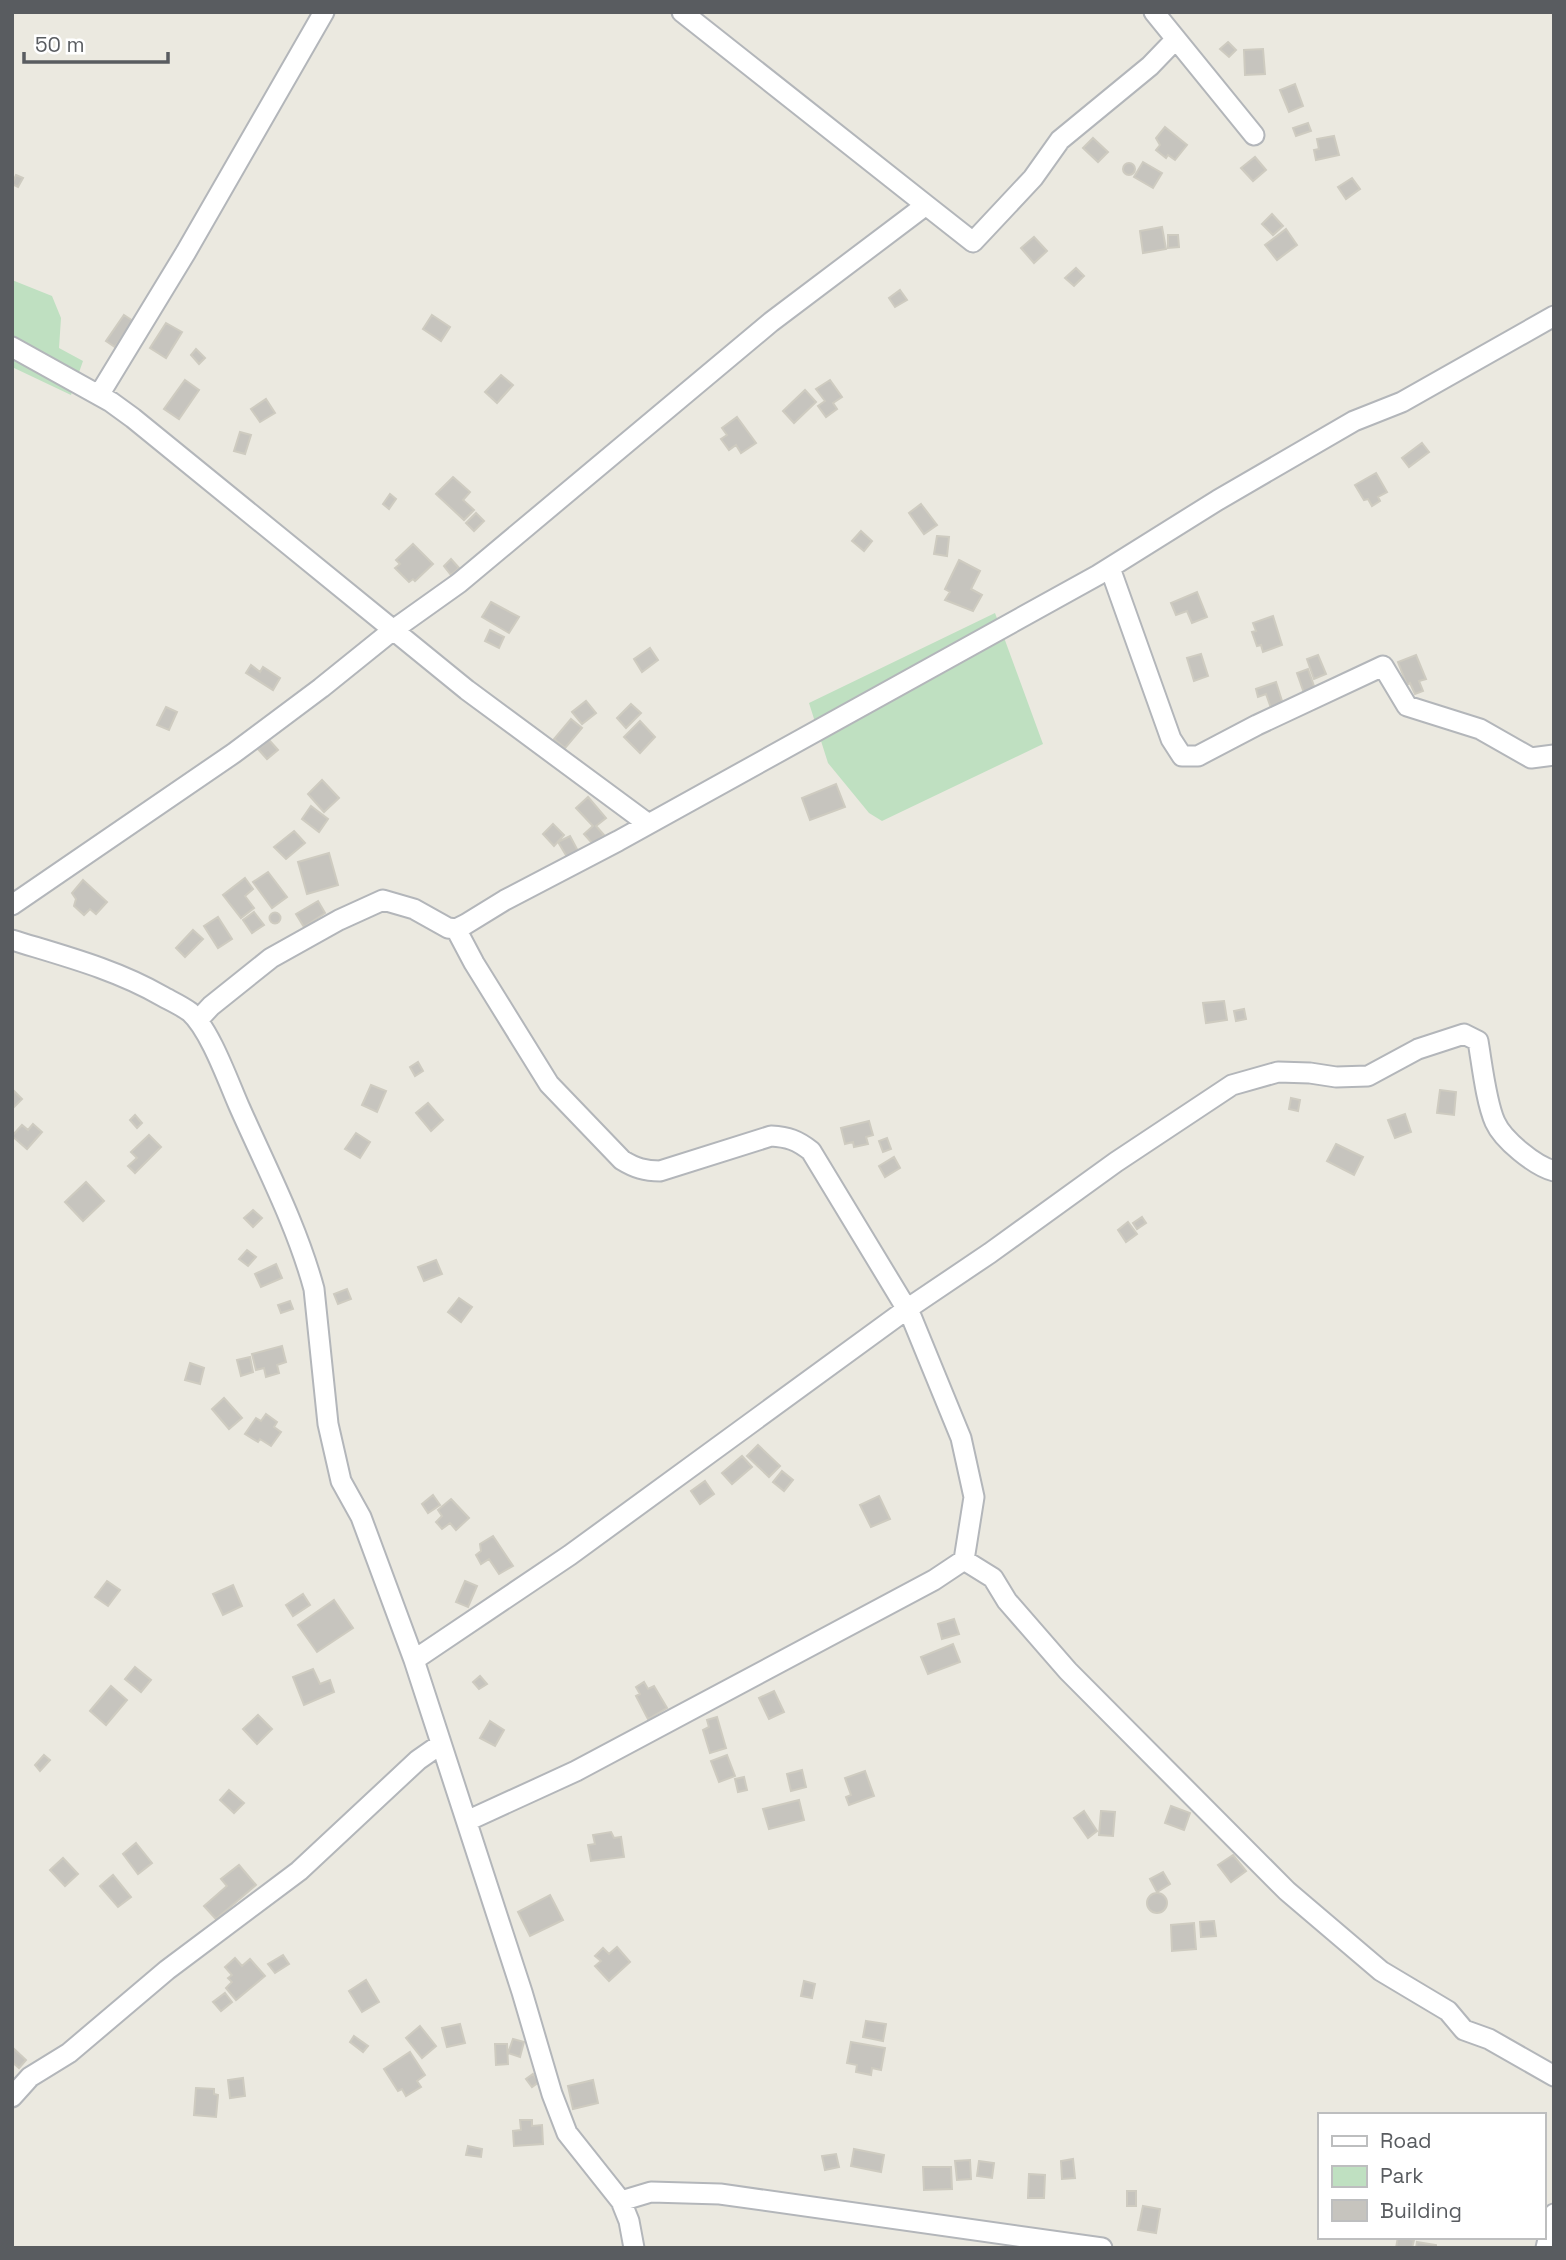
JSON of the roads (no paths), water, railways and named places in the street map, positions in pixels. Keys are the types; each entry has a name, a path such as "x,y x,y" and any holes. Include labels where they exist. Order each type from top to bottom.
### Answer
{"street":[{"path":"99,395 186,252 324,12"},
{"path":"682,12 973,242 1032,178 1060,140 1150,66 1176,39"},
{"path":"1154,12 1254,135"},
{"path":"12,905 233,753 321,688 393,630 459,583 771,322 926,205"},
{"path":"198,1020 211,1006 271,958 339,920 383,900 414,909 448,928 456,929 1110,568 1218,500 1354,421 1402,402 1554,316"},
{"path":"12,347 99,395 133,418 467,690 647,823"},
{"path":"1110,568 1171,739 1182,756 1198,756 1383,666 1407,706 1480,729 1531,758 1554,755"},
{"path":"456,929 549,1084 622,1160 636,1168 660,1171 771,1136 799,1141 811,1151 907,1309 961,1438 974,1497 964,1560 942,1576 576,1771 467,1821"},
{"path":"12,940 109,969 189,1011 198,1020 219,1059 290,1218 309,1268 314,1289 332,1449 341,1481 361,1517 414,1660 552,2094 567,2133 621,2201 629,2221 634,2248"},
{"path":"414,1660 570,1555 907,1309 1232,1084 1278,1072 1336,1077 1368,1076 1418,1049 1464,1034 1478,1041 1495,1123 1514,1146 1544,1168 1554,1171"},
{"path":"964,1560 993,1578 1007,1601 1068,1671 1287,1891 1381,1971 1448,2011 1464,2030 1499,2045 1554,2076"},
{"path":"12,2097 30,2077 69,2053 167,1970 299,1871 418,1760 441,1744"},
{"path":"621,2201 651,2192 720,2194 1102,2248"},
{"path":"1546,2248 1554,2214"}]}
